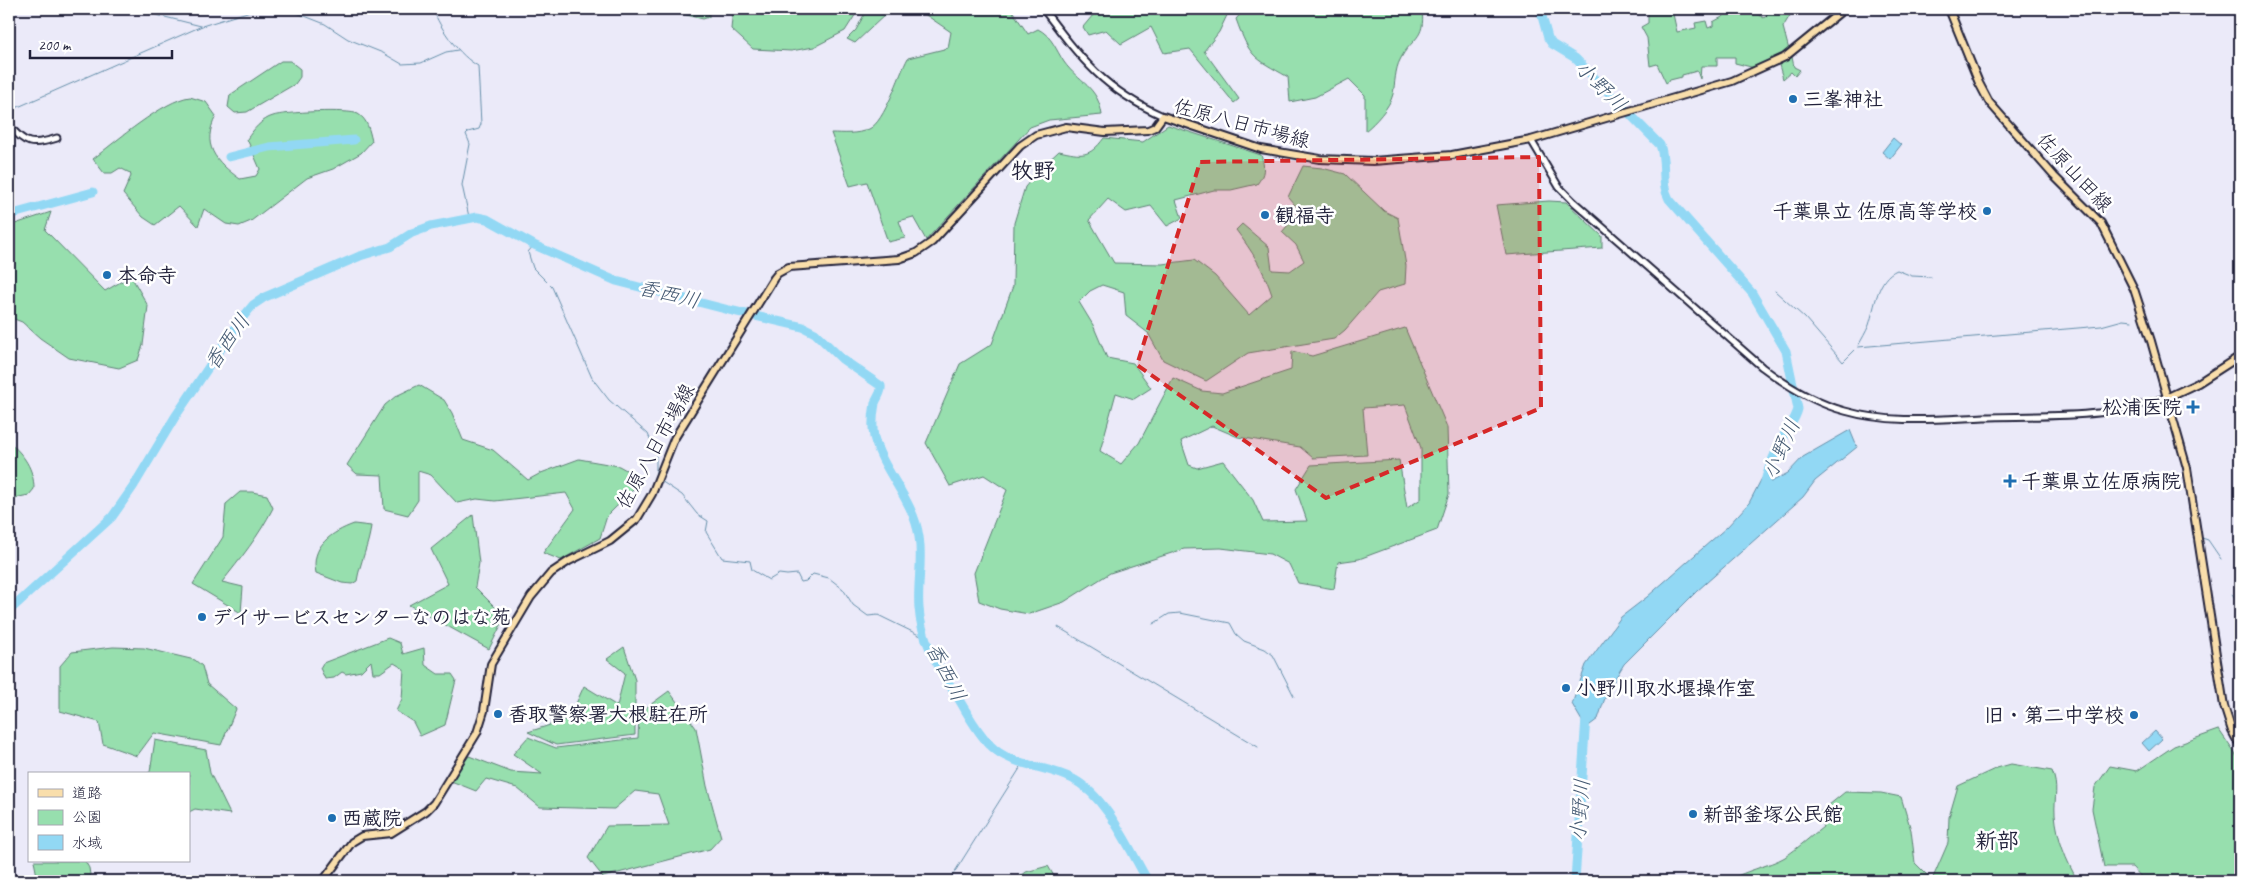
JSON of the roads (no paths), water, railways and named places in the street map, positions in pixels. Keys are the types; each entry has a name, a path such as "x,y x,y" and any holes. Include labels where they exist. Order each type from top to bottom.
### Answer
{"main road":[{"name":"佐原八日市場線","path":"323,881 352,842 362,836 391,833 426,811 434,803 477,733 484,711 491,664 530,597 551,573 569,561 610,541 637,519 652,494 674,439 778,273 789,267 880,262 899,259 916,253 932,242 1020,146 1036,135 1066,127 1105,132 1148,130 1155,127 1163,116 1261,149 1320,159 1373,161 1445,155 1531,140 1732,81 1768,66 1800,46 1844,9"},
{"name":"佐原山田線","path":"1949,9 1979,83 1989,102 2054,176 2096,216 2106,231 2134,289 2168,397 2187,468 2224,706 2232,731 2240,746"},
{"path":"2168,397 2198,383 2240,356"}],"street":[{"path":"1043,9 1086,64 1103,80 1132,102 1163,116"},
{"path":"9,125 25,141 38,144 57,138"},
{"path":"1531,140 1544,165 1566,194 1753,360 1804,395 1844,411 1898,419 2098,413 2142,405 2168,397"}],"water":[{"path":"1893,138 1901,145 1890,159 1882,152"},
{"path":"1850,430 1857,447 1815,481 1803,497 1697,591 1624,664 1607,692 1598,719 1586,728 1572,704 1586,665 1621,617 1647,597 1727,527 1749,503 1762,478 1771,482 1788,473 1803,457"},
{"path":"2155,731 2162,739 2149,751 2142,743"}],"waterway":[{"path":"133,9 201,26"},
{"path":"9,111 202,26 257,9"},
{"path":"287,9 325,24 348,39 383,53 402,64 421,63 446,52 458,50"},
{"path":"433,9 440,25 451,41 464,56 478,66 481,124 479,129 466,134 470,144 462,185 469,217"},
{"name":"小野川","path":"1540,9 1548,38 1552,44 1575,58 1660,145 1666,193 1669,199 1752,293 1786,351 1798,409 1771,463 1764,490"},
{"path":"229,157 269,147 354,140"},
{"path":"9,215 93,192"},
{"name":"香西川","path":"9,611 112,517 133,487 175,417 239,322 253,305 265,297 360,256 390,247 412,233 431,226 477,217 487,219 534,245 616,281 803,327 815,333 842,359 881,386 881,391 874,407 874,437 878,450 905,498 916,524 920,546 919,608 924,632 933,655 985,740 1008,758 1063,774 1085,787 1107,811 1148,881"},
{"path":"534,245 528,252 533,268 552,287 592,378 609,400 648,434 655,451"},
{"path":"1858,346 1869,325 1881,286 1890,274 1897,270 1912,276 1931,277"},
{"path":"1775,291 1805,318 1843,362 1858,347 2101,326 2123,320 2132,321"},
{"path":"656,456 656,476"},
{"path":"661,481 682,495 697,514 708,521 706,532 722,558 750,561 752,570 769,580 779,574 797,574 801,582 806,581 813,574 829,578 843,589 853,605 868,616 878,615 925,638"},
{"path":"2202,538 2208,540 2221,559"},
{"path":"2232,594 2240,604"},
{"path":"1153,624 1169,614 1180,613 1230,623 1236,634 1244,641 1265,649 1273,655 1294,696"},
{"path":"1058,627 1258,747"},
{"name":"小野川","path":"1575,881 1586,717"},
{"path":"949,881 1024,762"}],"place":[{"name":"三峯神社","path":"1793,99"},
{"name":"千葉県立 佐原高等学校","path":"1987,211"},
{"name":"観福寺","path":"1265,215"},
{"name":"本命寺","path":"107,275"},
{"name":"松浦医院","path":"2193,407"},
{"name":"千葉県立佐原病院","path":"2010,481"},
{"name":"デイサービスセンターなのはな苑","path":"202,617"},
{"name":"小野川取水堰操作室","path":"1566,688"},
{"name":"香取警察署大根駐在所","path":"498,714"},
{"name":"旧・第二中学校","path":"2134,715"},
{"name":"新部釜塚公民館","path":"1693,814"},
{"name":"西蔵院","path":"332,818"}],"district":[{"name":"牧野","path":"1033,170"},
{"name":"新部","path":"1997,840"}]}
